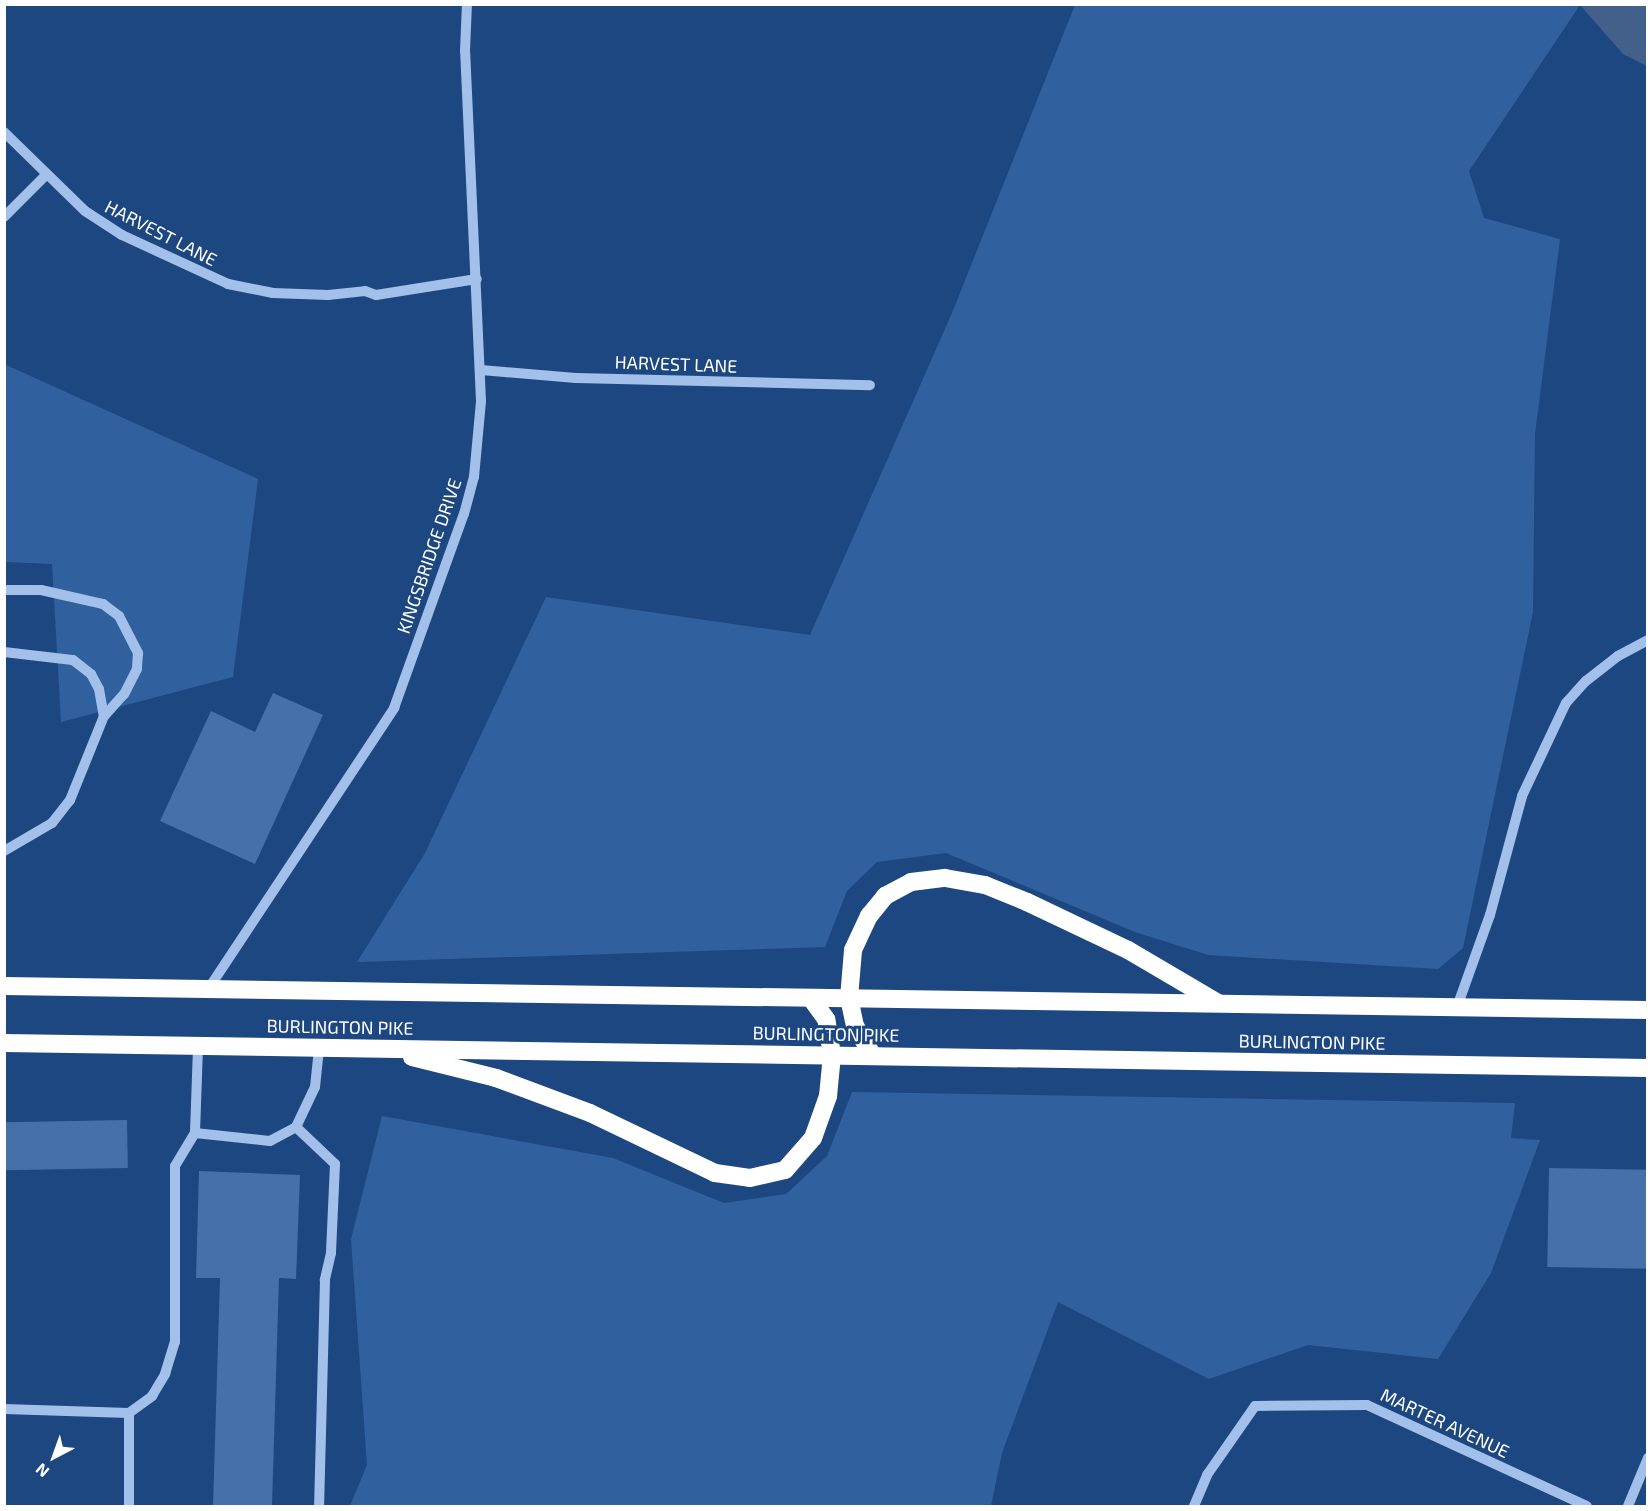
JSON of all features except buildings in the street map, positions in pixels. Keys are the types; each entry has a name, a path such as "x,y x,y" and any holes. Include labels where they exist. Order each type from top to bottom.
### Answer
{"highway":[{"path":"873,1056 855,1026 849,998 853,950 875,909 885,896 911,882 945,878 984,885 1028,902 1128,950 1219,1004"},
{"name":"BURLINGTON PIKE","path":"4,986 1647,1010"},
{"path":"381,1049 496,1078 590,1113 715,1173 750,1178 785,1170 813,1138 828,1096 832,1055 826,1019 811,998"},
{"name":"BURLINGTON PIKE","path":"4,1043 1647,1068"}],"street":[{"name":"KINGSBRIDGE DRIVE","path":"209,988 394,708 464,514 479,439 481,370 465,51 467,4"},
{"name":"HARVEST LANE","path":"4,132 85,211 122,235 228,284 273,293 328,295 365,291 376,295 477,279"},
{"path":"4,217 46,175"},
{"name":"HARVEST LANE","path":"481,370 576,378 870,385"},
{"path":"4,590 40,590 103,603 119,616 138,653 137,669 124,694 104,716 70,800 52,822 4,851"},
{"path":"1456,1007 1490,915 1522,796 1566,703 1586,681 1618,656 1647,640"},
{"path":"4,652 73,660 91,674 99,689 104,716"},
{"path":"4,1409 129,1413 153,1396 165,1374 175,1342 175,1166 195,1133 198,1046"},
{"path":"195,1133 270,1141 296,1127 315,1087 319,1048"},
{"path":"296,1127 335,1164 331,1253 325,1280 319,1506"},
{"name":"MARTER AVENUE","path":"1194,1506 1207,1475 1255,1406 1367,1405 1587,1506"},
{"path":"129,1413 129,1506"},
{"path":"1628,1506 1647,1458"}],"shaded area":[{"path":"1075,5 1580,5 1469,171 1484,218 1560,239 1535,434 1533,612 1463,948 1438,969 1208,955 1135,932 946,853 877,862 847,891 825,947 357,962 425,853 546,597 810,635 952,313"},
{"path":"1580,5 1647,5 1647,66 1623,54"},
{"path":"4,364 258,479 233,677 61,722 52,564 5,562"},
{"path":"852,1092 1515,1103 1511,1138 1540,1140 1491,1273 1438,1359 1308,1345 1209,1379 1058,1302 1002,1453 991,1506 350,1506 367,1465 351,1239 382,1116 613,1158 724,1203 786,1194 827,1156"}]}
